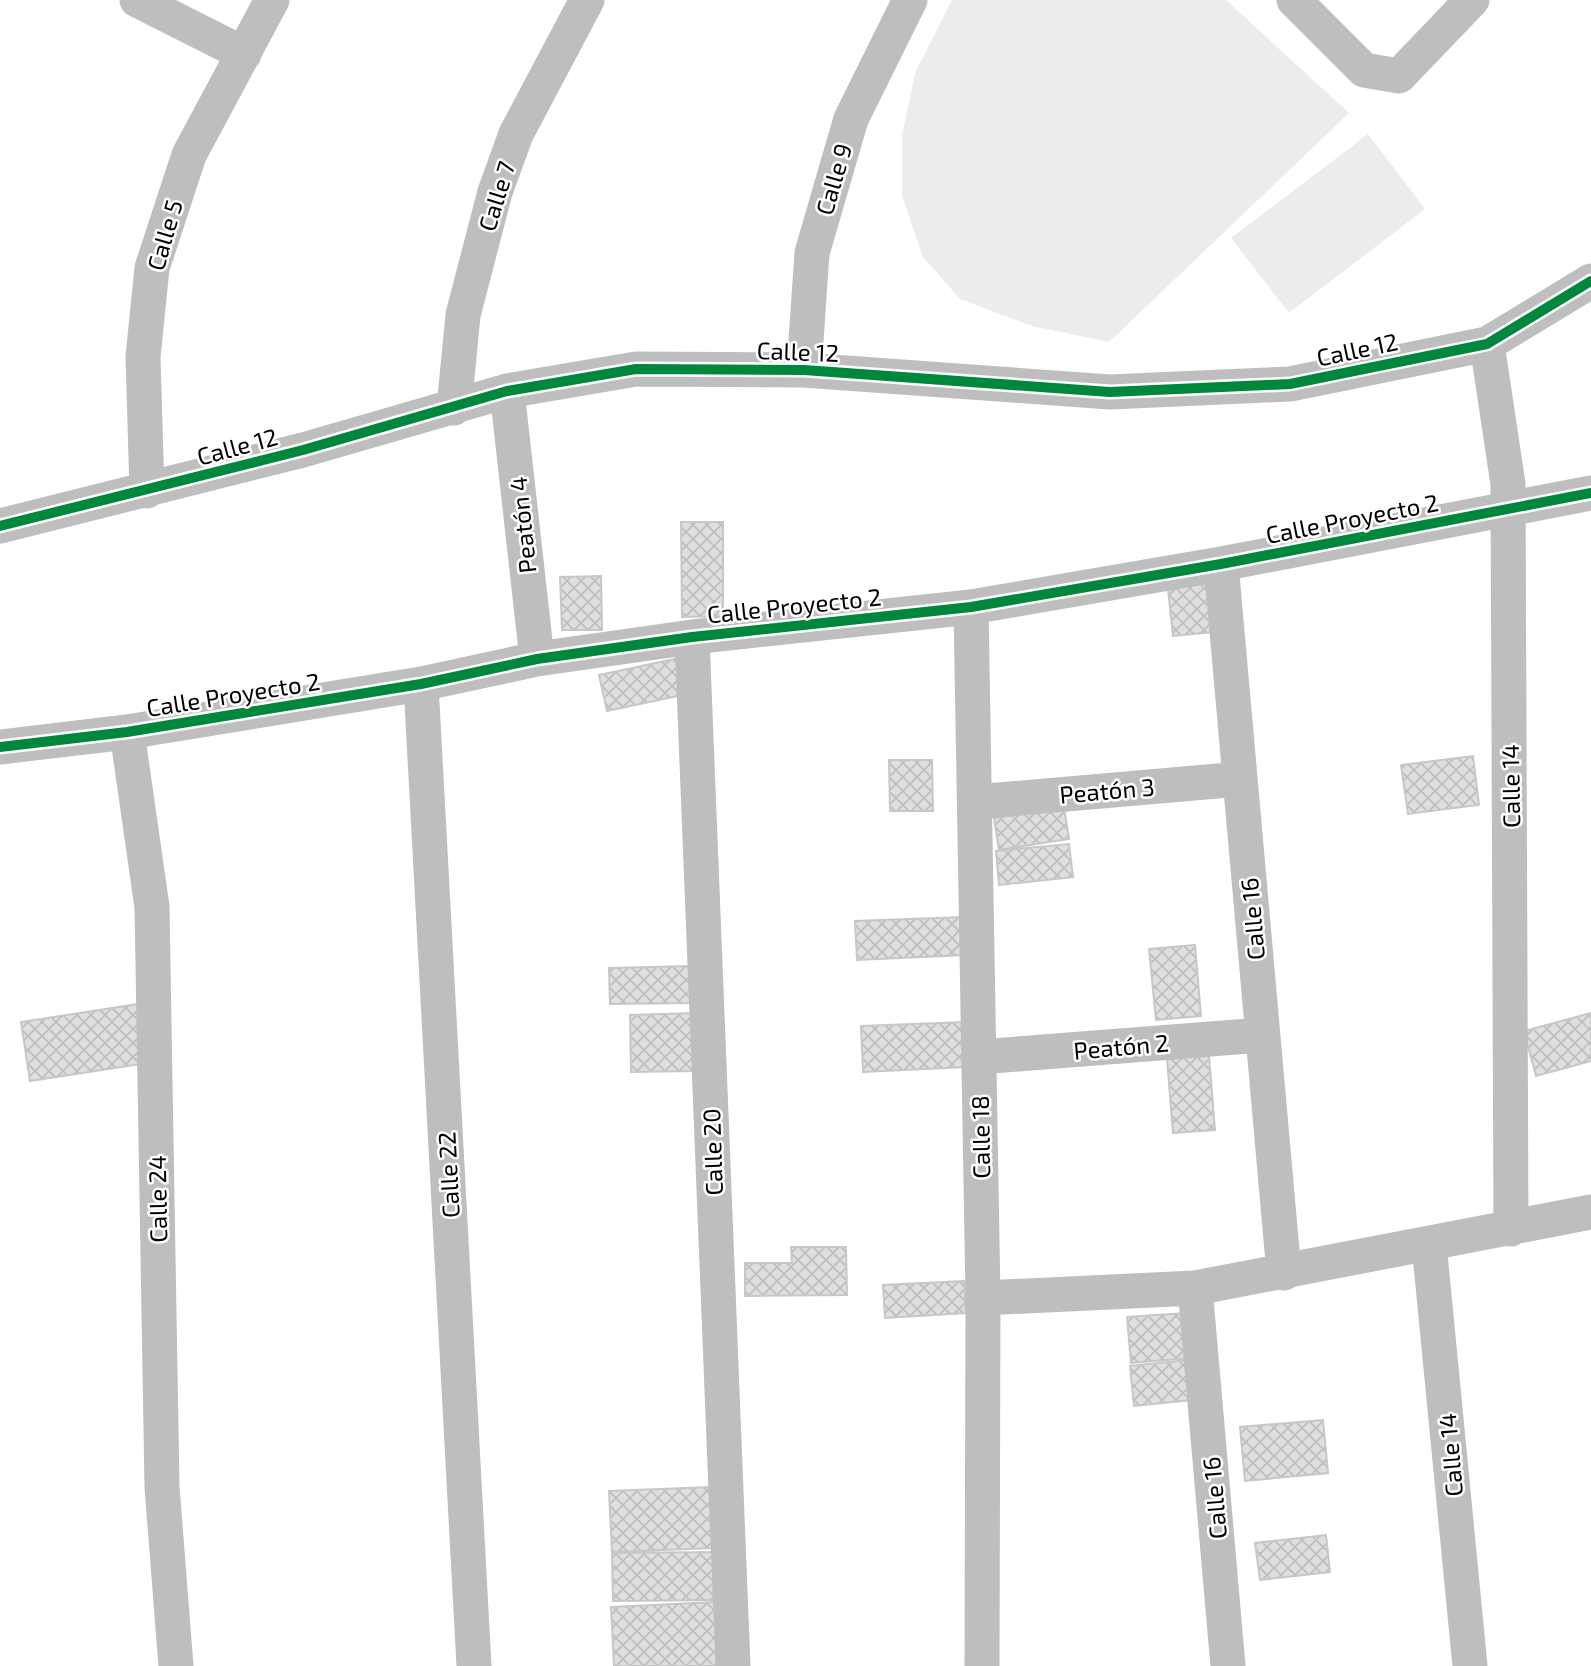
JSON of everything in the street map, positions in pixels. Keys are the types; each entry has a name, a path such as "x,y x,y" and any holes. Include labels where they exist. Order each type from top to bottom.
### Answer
{"street":[{"path":"136,0 244,54"},
{"name":"Calle 5","path":"147,491 143,357 152,268 188,155 272,0"},
{"name":"Calle 7","path":"454,408 463,315 495,192 516,134 587,0"},
{"name":"Calle 9","path":"804,370 812,253 850,119 910,0"},
{"path":"1294,0 1364,71 1399,76 1472,0"},
{"name":"Calle 12","path":"0,526 147,491 454,408 507,391 636,369 804,370 1110,392 1290,384 1487,344 1591,281"},
{"name":"Calle 14","path":"1487,344 1508,484 1511,1229"},
{"name":"Peatón 4","path":"507,391 537,659"},
{"name":"Calle Proyecto 2","path":"0,747 127,732 421,684 537,659 692,637 971,607 1221,564 1591,493"},
{"name":"Calle 16","path":"1221,564 1283,1273"},
{"name":"Calle 18","path":"971,607 983,1298 982,1666"},
{"name":"Calle 20","path":"692,637 733,1666"},
{"name":"Calle 22","path":"421,684 474,1666"},
{"name":"Calle 24","path":"127,732 152,907 162,1487 176,1666"},
{"name":"Peatón 3","path":"975,802 1240,779"},
{"name":"Peatón 2","path":"979,1057 1262,1035"},
{"path":"983,1298 1195,1288 1591,1212"},
{"name":"Calle 14","path":"1429,1244 1470,1666"},
{"name":"Calle 16","path":"1195,1288 1228,1666"}],"shaded area":[{"path":"952,0 1226,0 1349,113 1109,342 1032,326 960,299 923,257 902,196 902,136 915,73"},
{"path":"1368,134 1425,209 1289,313 1231,238"}],"building":[{"path":"681,522 723,522 723,616 682,617"},
{"path":"1206,575 1213,632 1173,636 1167,580"},
{"path":"601,576 602,630 562,630 560,577"},
{"path":"684,657 692,693 607,711 599,675"},
{"path":"1473,756 1479,805 1408,814 1401,765"},
{"path":"889,760 932,760 933,811 890,811"},
{"path":"1064,807 1069,839 999,850 994,818"},
{"path":"1069,844 1073,877 999,885 996,851"},
{"path":"963,917 965,955 857,960 855,921"},
{"path":"1195,945 1201,1016 1156,1020 1149,949"},
{"path":"691,966 692,1003 610,1004 609,968"},
{"path":"145,1003 154,1062 30,1081 21,1022"},
{"path":"695,1013 696,1071 631,1072 630,1015"},
{"path":"1591,1013 1591,1061 1536,1076 1524,1031"},
{"path":"965,1022 967,1067 863,1072 861,1026"},
{"path":"1209,1056 1215,1130 1173,1133 1167,1059"},
{"path":"791,1247 846,1247 847,1295 745,1296 745,1263 792,1263"},
{"path":"964,1281 966,1313 885,1318 883,1285"},
{"path":"1185,1313 1189,1358 1131,1363 1127,1317"},
{"path":"1188,1360 1192,1400 1134,1406 1130,1366"},
{"path":"1323,1420 1328,1473 1245,1481 1240,1427"},
{"path":"711,1487 714,1548 612,1552 609,1491"},
{"path":"1326,1535 1330,1572 1260,1580 1255,1543"},
{"path":"718,1552 718,1600 613,1601 612,1553"},
{"path":"716,1602 719,1666 614,1666 611,1607"}],"cycle path":[{"path":"0,526 303,450 507,391 636,369 804,370 1110,392 1290,384 1487,344 1591,281"},
{"path":"0,747 127,732 421,684 537,659 692,637 971,607 1221,564 1591,493"}]}
